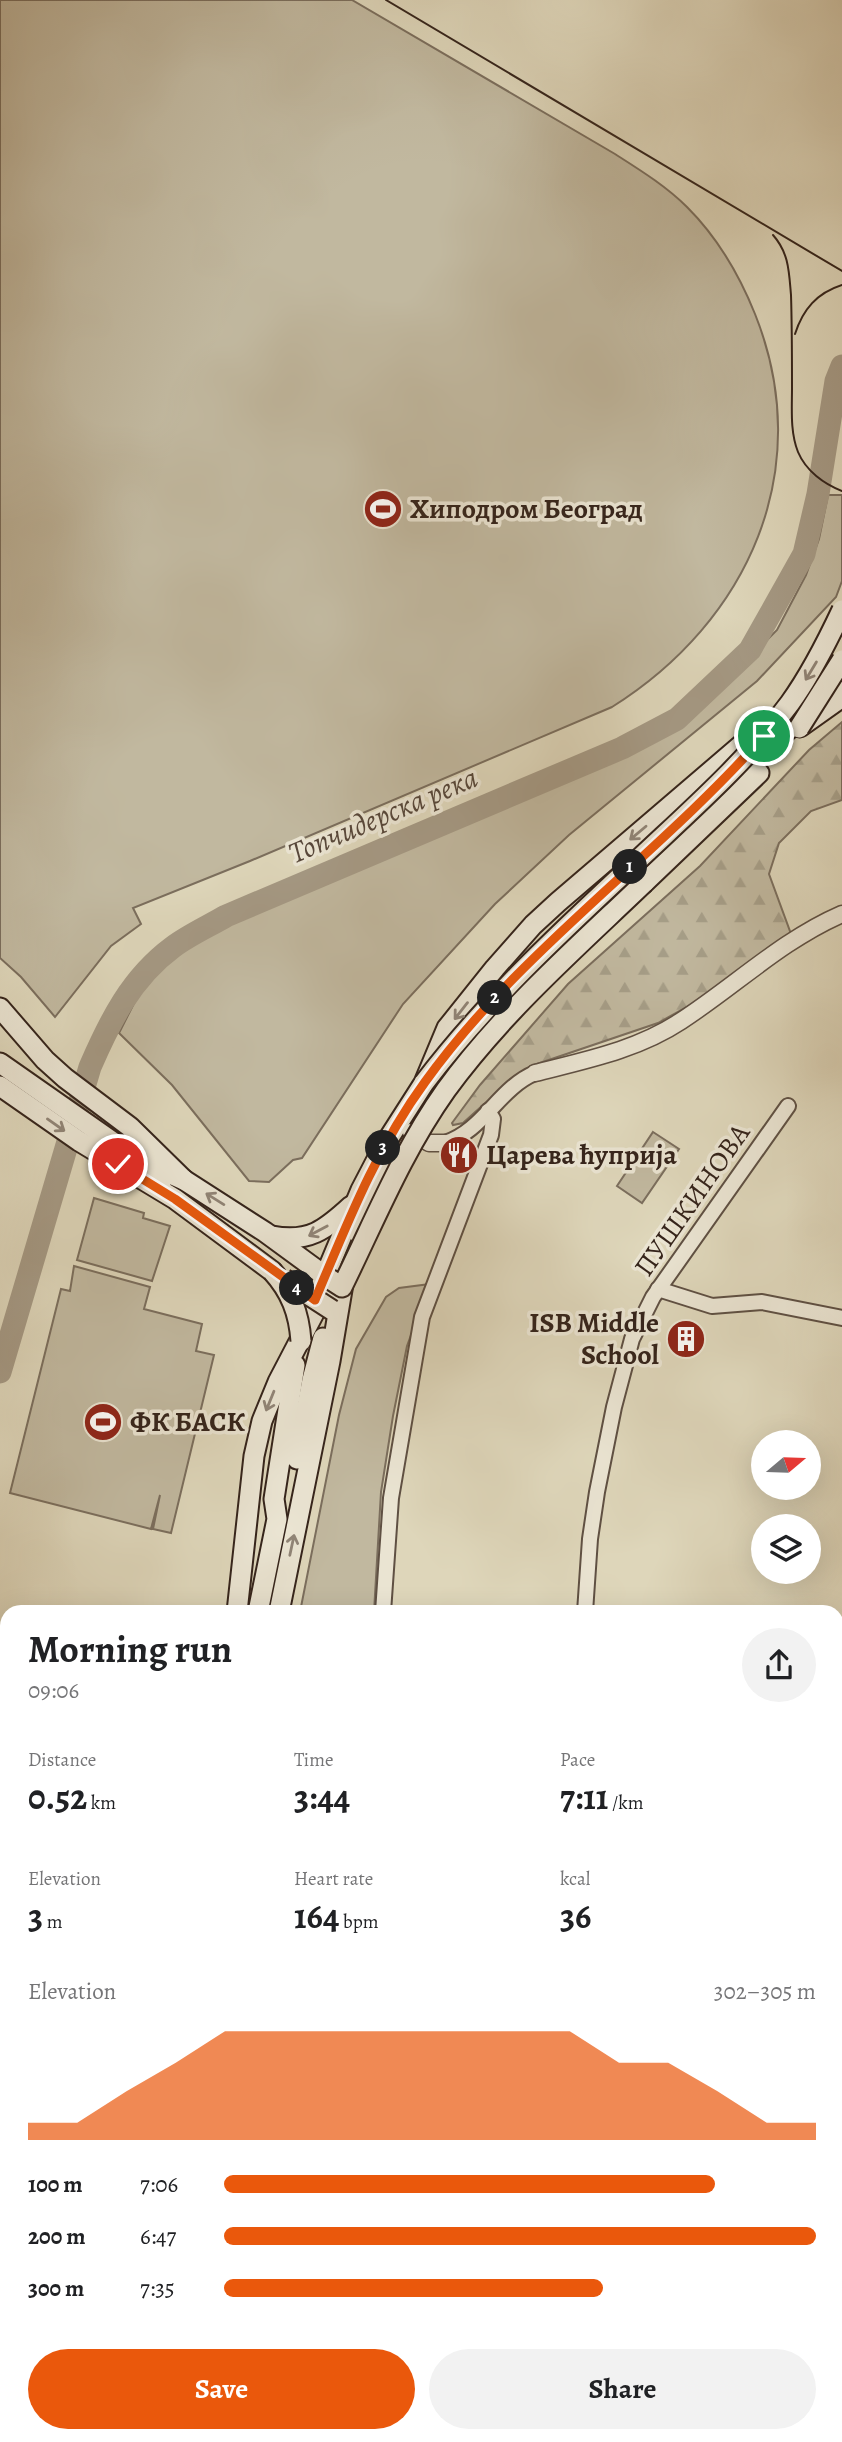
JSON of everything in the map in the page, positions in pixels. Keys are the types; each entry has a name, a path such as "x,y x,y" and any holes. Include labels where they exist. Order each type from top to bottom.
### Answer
{"main road":[{"path":"333,1282 356,1200 385,1144 424,1083 462,1034 517,975 712,790 764,736 804,682 842,610"},
{"path":"259,1605 277,1519 274,1499 292,1374 301,1341 403,1158 469,1059 543,980 735,798 799,728 842,660"},
{"path":"424,1083 447,1028 509,952 558,902 771,722 842,680"},
{"path":"238,1605 254,1456 262,1421 308,1323 348,1254 371,1202 415,1124 457,1060 508,997 568,936 842,680"},
{"path":"799,728 842,697"},
{"path":"0,1008 45,1060 130,1126 184,1180"},
{"path":"0,1063 143,1163 184,1180 270,1235 333,1282"},
{"path":"0,1086 79,1140 175,1199 323,1305"},
{"path":"143,1163 175,1199"},
{"path":"270,1235 298,1238 313,1235 336,1219 356,1200"},
{"path":"280,1605 332,1351 348,1254"},
{"path":"272,1271 293,1300 299,1319 301,1341"},
{"path":"277,1519 288,1502 312,1380 323,1305"}],"street":[{"path":"415,1124 429,1143 445,1143 462,1135 518,1081 535,1073 646,1041 680,1022 797,937 842,914"},
{"name":"ПУШКИНОВА","path":"585,1605 590,1539 614,1407 632,1339 659,1289 788,1106"},
{"path":"383,1605 391,1497 422,1317 491,1135 493,1119 488,1111"},
{"path":"659,1289 712,1306 762,1302 842,1318"}],"green space":[{"name":"Хиподром Београд","path":"0,0 352,0 615,154 662,185 687,207 727,257 755,314 772,372 778,429 773,484 758,536 734,586 701,631 660,672 612,707 133,908 141,924 111,946 55,1017 21,977 0,958"},
{"path":"828,495 842,495 842,581 836,597 757,681 569,835 495,904 403,1004 302,1158 293,1160 269,1182 249,1181 172,1085 119,1033 153,966 270,903 660,737 680,724 777,630 806,575 819,539"},
{"path":"842,722 842,800 811,811 779,843 769,874 791,934 692,1004 658,1023 534,1065 463,1123 453,1125 480,1085 568,984 700,866 809,750"},
{"path":"653,1132 679,1149 642,1203 617,1186"},
{"path":"94,1198 144,1213 143,1218 170,1226 152,1281 77,1260"},
{"name":"ФК БАСК","path":"74,1266 150,1287 144,1309 202,1324 196,1351 214,1355 171,1533 153,1529 160,1495 151,1529 10,1493 61,1289 70,1291"},
{"path":"430,1284 407,1346 393,1416 381,1492 374,1605 301,1605 339,1415 356,1349 386,1297 399,1288"}],"waterway":[{"name":"Топчидерска река","path":"0,1372 90,1067 123,1001 145,972 179,943 226,916 622,748 677,719 750,650 804,554 818,494 836,381 842,366"}],"tram line":[{"path":"386,0 842,271"},
{"path":"773,235 785,256 790,278 792,420 795,444 801,459 811,471 822,481 842,491"},
{"path":"795,334 812,303 842,285"}],"place":[{"name":"Хиподром Београд","path":"383,509"},
{"name":"Царева ћуприја","path":"459,1155"},
{"name":"ISB Middle School","path":"686,1339"},
{"name":"ФК БАСК","path":"103,1422"}],"route":[{"path":"118,1164 175,1199 315,1300 356,1200 385,1144 424,1083 447,1053 517,975 712,790 764,736"}]}
